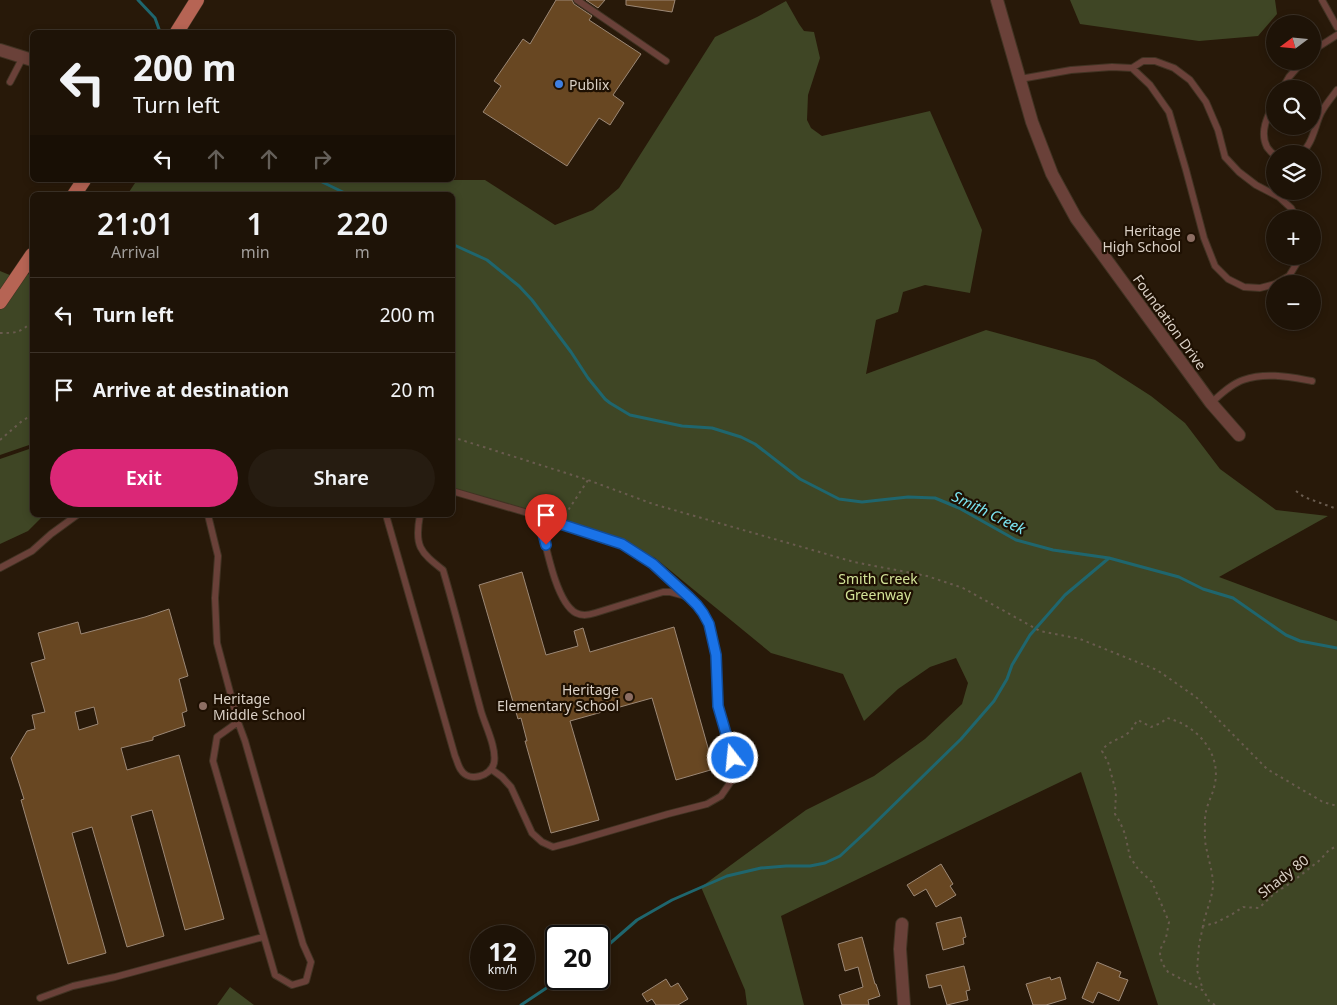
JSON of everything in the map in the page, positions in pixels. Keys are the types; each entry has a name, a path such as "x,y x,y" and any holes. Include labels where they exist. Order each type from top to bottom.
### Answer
{"main road":[{"path":"178,30 197,0"},
{"path":"0,302 30,258"}],"street":[{"name":"Foundation Drive","path":"997,0 1032,122 1052,174 1076,218 1210,402 1239,435"},
{"path":"0,50 28,58"},
{"path":"902,924 900,949 904,1005"}],"lane":[{"path":"577,0 666,60"},
{"path":"1322,0 1337,28"},
{"path":"1321,45 1337,35"},
{"path":"10,82 28,58"},
{"path":"1132,68 1143,61 1155,61 1174,68 1190,80 1206,102 1218,130 1226,157 1239,172 1256,186 1278,197 1292,210"},
{"path":"1020,79 1071,70 1112,66 1132,68 1150,85 1169,112 1204,238 1215,266 1228,279 1244,287 1260,288 1275,284 1289,276 1296,265"},
{"path":"1287,80 1295,70"},
{"path":"1307,145 1322,112 1337,90"},
{"path":"1266,122 1264,141 1266,145"},
{"path":"1210,402 1241,380 1264,375 1312,381"},
{"path":"455,493 539,517 622,544 653,564 689,597 703,613 709,624 716,655 718,706 733,758 734,770 732,780 721,796 707,804 553,846 542,842 532,833 511,787 491,769"},
{"path":"0,568 32,551 74,517"},
{"path":"208,517 218,556 215,598 217,643 238,722 303,944 311,962 306,980 292,985 275,975 213,761 217,737 238,722"},
{"path":"387,517 448,732 461,771 470,777 480,776 491,769 494,762 493,748 443,570 426,556 418,544 420,517"},
{"path":"539,517 561,596 577,614 595,614 663,592 689,597"},
{"path":"40,998 73,986 114,978 263,937"}],"path":[{"path":"0,332 12,333 26,329 30,324"},
{"path":"0,440 30,416"},
{"path":"455,438 588,480 653,504 854,562 927,576 963,588 1040,631 1080,639 1157,670 1196,697 1267,768 1323,802 1337,806"},
{"path":"560,524 588,480"},
{"path":"1296,490 1304,496 1337,509"},
{"path":"1204,991 1168,972 1162,963 1161,948 1170,922 1152,882 1138,869 1130,857 1122,828 1115,814 1116,792 1108,762 1102,751 1104,747 1127,734 1138,720 1151,727 1167,718 1186,726 1198,734 1209,746 1215,766 1216,780 1205,814 1206,849 1212,872 1213,887 1199,945 1197,970 1209,1001 1215,1005"},
{"name":"Shady 80","path":"1203,926 1216,923 1243,907 1259,908 1275,893 1292,882 1337,846"}],"green space":[{"path":"1070,0 1275,0 1277,14 1266,15 1266,27 1258,36 1199,41 1080,24"},
{"name":"Smith Creek Greenway","path":"786,1 804,31 814,32 820,58 808,95 807,120 811,128 822,136 930,111 982,230 970,293 925,285 903,292 898,312 876,320 866,374 986,330 1095,360 1151,396 1185,423 1220,469 1276,510 1328,516 1219,577 1337,621 1337,1005 1158,1005 1081,772 781,916 804,1005 747,1005 745,990 701,887 806,810 874,776 925,739 962,704 968,683 956,658 930,667 898,689 864,721 843,674 771,653 655,558 622,544 455,492 455,192 129,192 136,182 455,182 455,180 485,180 555,225 593,210 619,188 715,37"},
{"path":"0,271 17,278 30,274 30,445 0,455"},
{"path":"30,449 30,517 42,517 28,531 0,544 0,459"},
{"path":"230,987 254,1005 217,1005"}],"building":[{"name":"Publix","path":"556,0 572,0 574,4 592,16 589,20 641,54 613,95 624,103 610,125 599,118 567,166 483,112 501,86 494,81 523,39 530,44"},
{"path":"586,0 605,0 598,8"},
{"path":"626,0 675,0 672,12 626,5"},
{"path":"522,572 546,655 578,646 574,631 583,628 590,652 674,627 714,769 676,780 652,698 570,721 599,820 551,833 525,741 527,741 521,718 518,719 479,585"},
{"path":"169,609 188,676 179,679 187,711 182,713 185,726 153,737 153,740 121,748 127,770 179,755 224,919 185,930 152,810 131,816 164,936 127,947 92,827 72,833 106,953 68,964 21,800 24,799 11,758 27,731 35,729 32,715 45,712 31,663 45,659 38,633 78,622 81,634","holes":["94,707 98,724 79,730 75,712"]},
{"path":"941,864 953,884 950,886 956,895 936,907 926,889 914,896 907,885"},
{"path":"961,917 966,937 963,938 964,944 943,950 936,923"},
{"path":"862,937 880,996 868,1000 869,1005 842,1005 839,995 863,987 858,967 845,971 838,944"},
{"path":"1097,962 1121,972 1119,977 1128,980 1119,1001 1098,992 1093,1003 1082,998"},
{"path":"964,966 970,990 966,991 968,1000 947,1005 941,985 929,988 926,975"},
{"path":"1050,977 1051,980 1060,977 1066,999 1046,1005 1033,1005 1026,984"},
{"path":"666,979 671,987 678,983 688,999 678,1005 656,1005 652,999 647,1002 642,994"}],"waterway":[{"path":"138,0 155,18 159,30"},
{"path":"322,182 343,192"},
{"name":"Smith Creek","path":"455,245 487,260 519,286 532,300 605,399 630,415 682,426 712,428 741,437 755,444 800,479 839,499 862,502 908,497 935,498 959,508 1016,540 1053,550 1109,558 1179,577 1203,589 1233,598 1286,635 1300,641 1337,648"},
{"path":"610,943 637,920 672,900 727,876 761,868 810,866 825,863 840,856 961,739 994,701 1030,635 1065,595 1109,558"},
{"path":"521,1005 545,989"}],"place":[{"name":"Publix","path":"559,84"},
{"name":"Heritage High School","path":"1191,238"},
{"name":"Heritage Elementary School","path":"629,697"},
{"name":"Heritage Middle School","path":"203,706"}],"route":[{"path":"546,545 539,517 622,544 653,564 697,605 709,624 716,655 718,706 733,758"}]}
